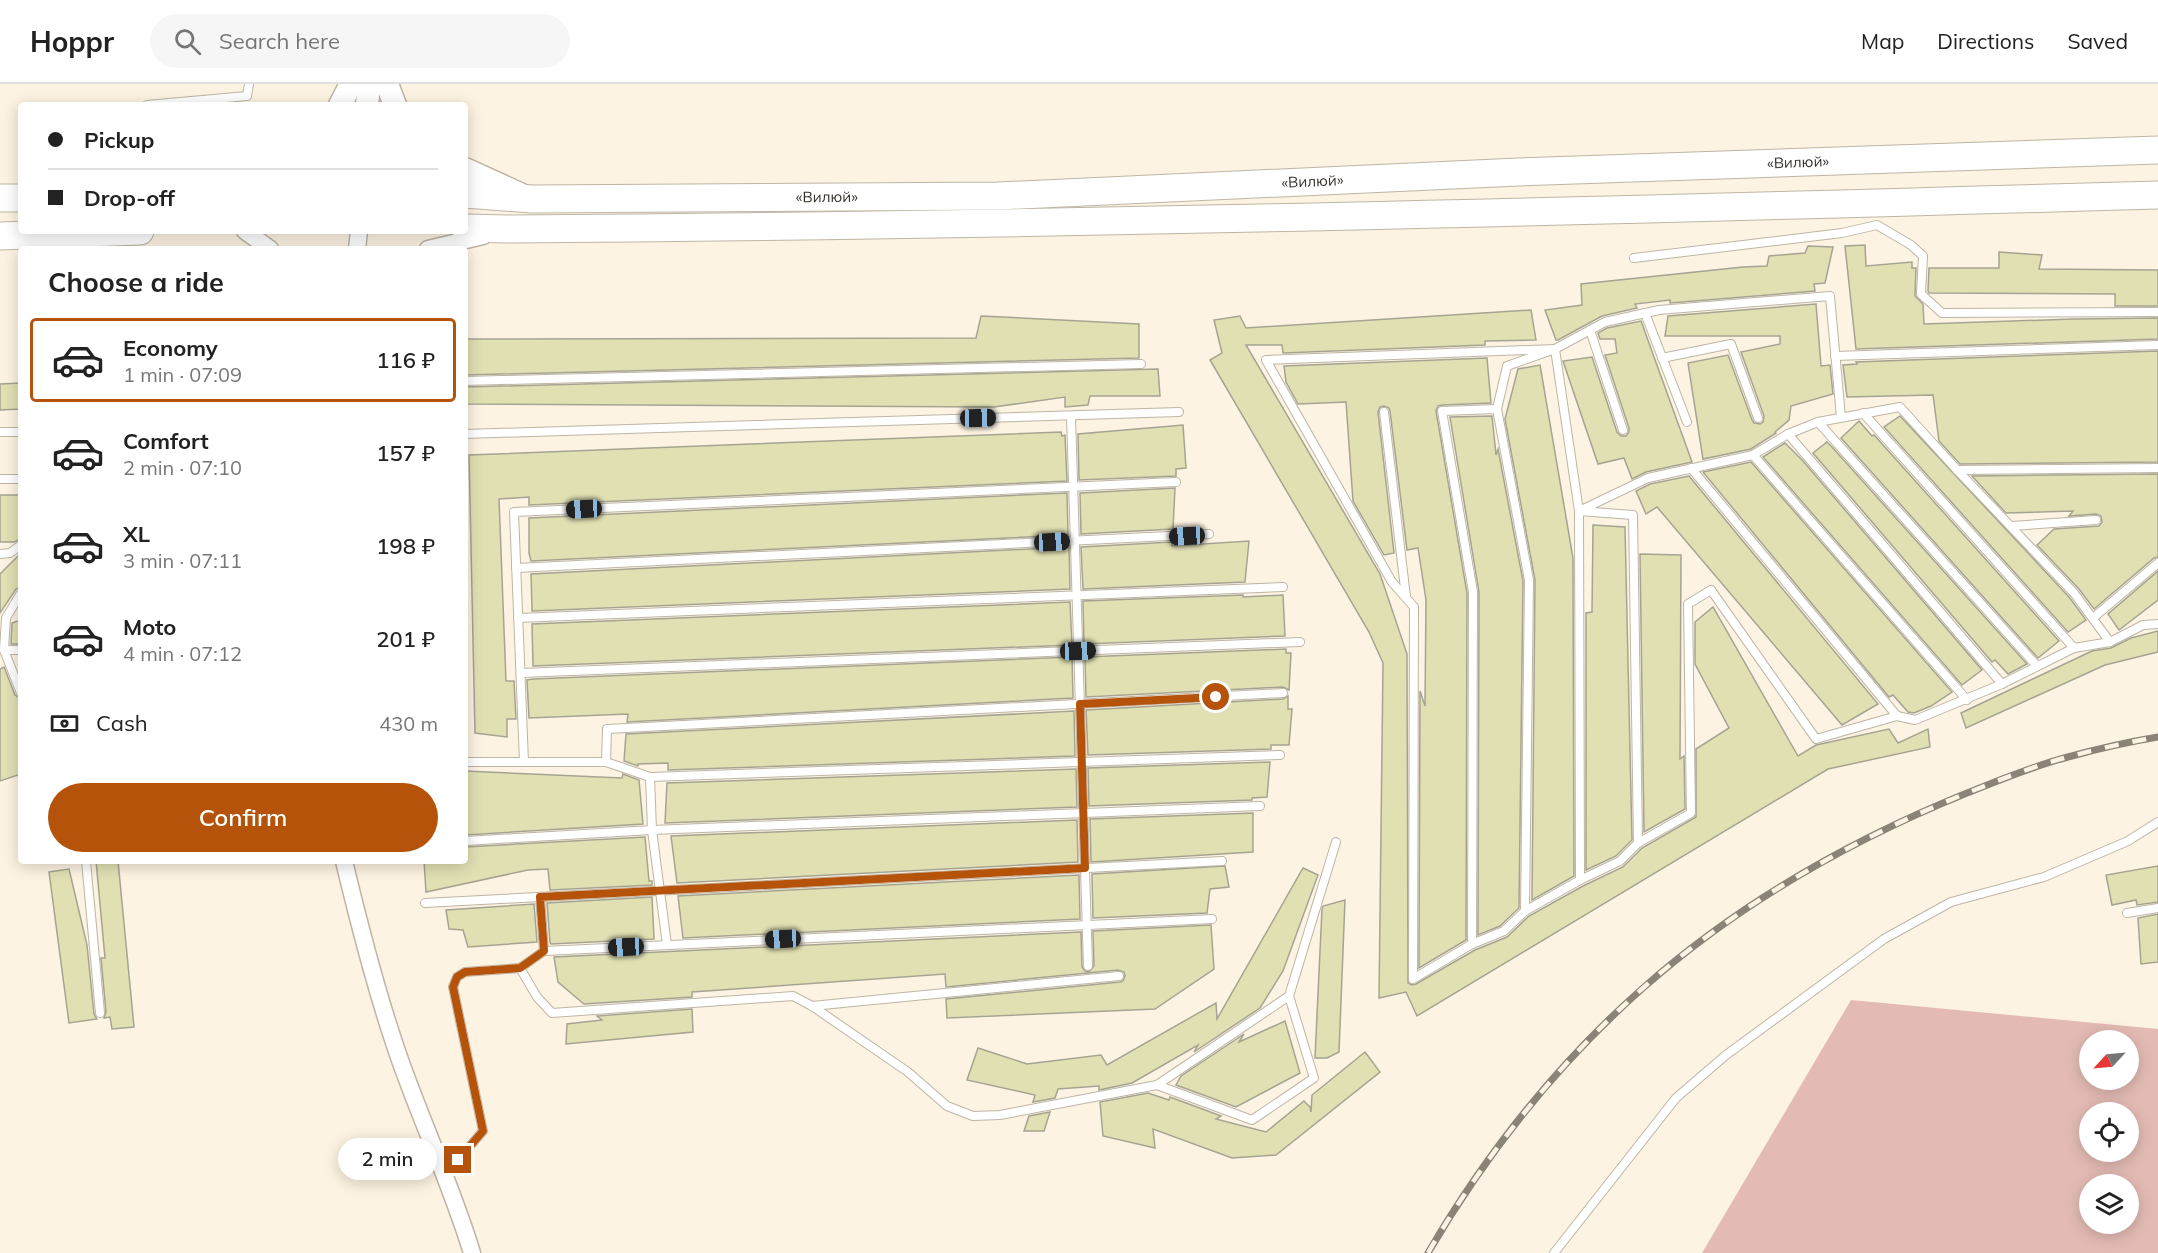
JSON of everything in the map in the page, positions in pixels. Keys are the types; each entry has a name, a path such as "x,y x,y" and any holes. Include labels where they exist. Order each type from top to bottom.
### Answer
{"highway":[{"name":"«Вилюй»","path":"468,194 532,199 998,196 1506,173 2158,150"},
{"name":"«Вилюй»","path":"468,228 872,226 1877,214 2158,195"},
{"path":"0,198 18,198"},
{"path":"0,237 70,234"}],"main road":[{"path":"342,102 351,84"},
{"path":"367,102 369,84"},
{"path":"387,84 394,102"},
{"path":"468,170 532,199"}],"street":[{"path":"440,246 508,229"},
{"path":"249,234 266,246"},
{"path":"345,864 363,940 400,1059 445,1175 472,1253"}],"lane":[{"path":"180,102 247,96 249,84"},
{"path":"1634,258 1842,233 1877,214 1923,256 1921,294 1942,314 2158,312"},
{"path":"1525,911 1529,580 1497,409 1507,366 1555,349 1605,322 1645,313 1830,296 1841,417"},
{"path":"1645,313 1687,422"},
{"path":"1590,330 1623,430"},
{"path":"1662,357 1731,344 1758,418"},
{"path":"1835,356 2158,345"},
{"path":"1555,349 1579,512 1580,880"},
{"path":"1555,349 1266,360 1392,582 1414,607 1413,979 1472,944 1504,931 1525,911 1580,880 1620,861 1638,843 1691,813 1688,603 1711,590 1816,739 1897,716 1915,720 1967,700 2074,648 2110,642 2158,617"},
{"path":"468,381 1141,364"},
{"path":"1579,512 1648,478 1753,455 1788,434 1818,422 1900,406 1957,470 2074,593 2110,642"},
{"path":"1472,944 1473,592 1442,411 1497,409"},
{"path":"468,434 1179,412"},
{"path":"1384,412 1406,597"},
{"path":"1863,413 2074,648"},
{"path":"1071,416 1088,966"},
{"path":"1818,422 2037,666"},
{"path":"0,432 18,432"},
{"path":"1788,434 2002,684"},
{"path":"1753,455 1967,700"},
{"path":"1691,468 1897,716"},
{"path":"1957,470 2158,468"},
{"path":"0,479 18,479"},
{"path":"524,762 514,512 1176,482"},
{"path":"1579,512 1633,515 1638,843"},
{"path":"2012,526 2096,520"},
{"path":"516,568 1209,534"},
{"path":"0,555 10,553 18,547"},
{"path":"2093,618 2158,563"},
{"path":"518,618 1283,587"},
{"path":"18,598 6,618 1,650 18,687"},
{"path":"2143,626 2158,624"},
{"path":"520,673 1300,642"},
{"path":"1,650 18,650"},
{"path":"606,762 607,729 1284,693"},
{"path":"468,762 606,762 650,777 1280,755"},
{"path":"650,777 652,830 667,945"},
{"path":"468,841 652,830 1260,806"},
{"path":"1554,1253 1676,1098 1726,1055 1884,939 1951,902 2044,877 2128,841 2158,822"},
{"path":"1157,1085 1252,1120 1314,1078 1289,996 1336,843"},
{"path":"425,903 1222,861"},
{"path":"87,864 100,1013"},
{"path":"540,897 544,951"},
{"path":"2127,913 2158,908"},
{"path":"445,1175 483,1131 453,987 457,977 465,972 520,968 544,951 1212,919"},
{"path":"520,968 537,997 552,1013 793,996 812,1006 908,1072 947,1106 973,1116 1000,1115 1157,1085 1289,996"},
{"path":"812,1006 1119,976"}],"shaded area":[{"path":"1851,1000 2158,1029 2158,1253 1702,1253"}],"building":[{"path":"1865,245 1866,266 1912,262 1912,268 1916,268 1915,296 1923,304 1924,324 2158,318 2158,339 1856,349 1845,246"},
{"path":"1808,246 1833,247 1825,283 1814,284 1815,291 1635,304 1637,308 1602,316 1558,340 1556,340 1545,310 1582,305 1581,284 1767,266 1769,256 1805,253"},
{"path":"1999,252 2042,255 2039,269 2158,270 2158,306 2115,306 2115,294 1929,293 1929,268 1999,268"},
{"path":"1816,304 1821,366 1830,365 1833,394 1791,406 1789,420 1776,433 1751,449 1703,459 1688,363 1728,355 1752,420 1760,424 1764,416 1741,352 1780,344 1780,336 1665,336 1668,316"},
{"path":"1531,310 1536,340 1485,341 1485,345 1283,353 1282,345 1246,345 1380,574 1407,654 1408,983 1416,984 1475,950 1507,937 1529,916 1623,867 1642,848 1696,817 1696,749 1729,728 1695,664 1695,622 1713,607 1798,756 1816,745 1889,729 1898,743 1928,729 1930,747 1828,769 1417,1016 1406,992 1379,998 1383,663 1369,632 1210,360 1222,353 1214,320 1240,316 1246,328"},
{"path":"981,316 1139,324 1139,358 468,375 468,339 976,338"},
{"path":"1641,321 1692,462 1646,472 1632,479 1624,458 1598,464 1563,361 1592,357 1617,432 1621,436 1626,436 1629,428 1605,355 1617,353 1615,339 1600,339 1598,333 1607,328"},
{"path":"2158,351 2158,462 1960,464 1939,441 1933,395 1847,397 1843,365 1857,364 1856,362"},
{"path":"1487,358 1491,403 1442,405 1438,406 1436,411 1467,593 1466,940 1419,968 1420,691 1425,706 1426,600 1418,548 1407,550 1390,411 1384,406 1380,407 1378,412 1394,553 1384,555 1353,501 1346,402 1298,404 1286,382 1284,366"},
{"path":"1540,365 1573,558 1574,876 1532,900 1535,580 1505,419 1518,369"},
{"path":"1158,369 1160,396 1090,396 1088,405 1065,407 1065,397 994,407 468,404 468,387"},
{"path":"18,383 18,409 0,410 0,384"},
{"path":"1492,416 1496,455 1498,449 1523,581 1519,908 1500,926 1478,935 1479,592 1450,417"},
{"path":"1900,416 2069,597 2086,620 2068,632 1884,427"},
{"path":"1859,421 2059,641 2038,658 1841,438"},
{"path":"1183,425 1186,468 1176,469 1176,476 1079,480 1078,434"},
{"path":"1061,432 1062,436 1065,435 1067,481 529,505 529,497 499,499 506,681 514,681 516,719 507,719 507,737 475,733 469,455"},
{"path":"1827,442 2027,664 2008,674 1995,660 1992,662 1813,453"},
{"path":"1785,443 1982,670 1962,685 1763,457"},
{"path":"1751,462 1952,692 1931,706 1914,713 1908,712 1893,695 1889,697 1703,472"},
{"path":"2158,474 2158,557 2094,609 2079,589 2037,545 2054,529 2099,526 2102,522 2101,516 2096,514 2069,516 2073,511 2006,513 1972,476"},
{"path":"1689,476 1878,704 1842,725 1657,507 1646,514 1636,491 1650,484"},
{"path":"1175,488 1173,529 1081,534 1080,493"},
{"path":"1067,493 1068,535 531,561 529,553 529,518"},
{"path":"0,495 18,495 18,540 0,542"},
{"path":"1593,525 1625,527 1632,840 1616,856 1586,870 1586,613 1592,612"},
{"path":"1249,541 1245,582 1083,589 1081,547 1172,542 1172,546"},
{"path":"1069,547 1070,589 532,611 531,574"},
{"path":"1640,554 1681,555 1680,759 1684,756 1685,809 1644,832"},
{"path":"18,556 18,588 0,613 0,574"},
{"path":"2158,571 2158,600 2119,630 2108,614"},
{"path":"1243,595 1243,597 1283,595 1285,636 1084,644 1083,601"},
{"path":"1070,602 1072,645 533,666 532,624"},
{"path":"18,621 18,644 11,644 12,623"},
{"path":"2158,631 2158,652 2105,665 1966,728 1961,713 2092,651 2111,648 2131,638"},
{"path":"1286,649 1286,653 1291,653 1289,690 1283,687 1086,697 1085,657"},
{"path":"1072,657 1073,698 627,722 628,714 529,718 527,680 533,679"},
{"path":"4,667 15,695 18,697 18,775 0,781 0,669"},
{"path":"1288,696 1288,709 1292,709 1289,745 1271,745 1271,749 1088,755 1086,710 1283,699"},
{"path":"1074,711 1075,756 668,770 668,763 638,764 638,766 624,761 626,734"},
{"path":"1270,762 1267,797 1252,798 1252,800 1089,806 1088,768"},
{"path":"1076,769 1077,807 665,823 667,783"},
{"path":"468,771 622,778 623,774 639,780 643,824 468,835"},
{"path":"1253,813 1253,852 1091,862 1090,819"},
{"path":"1077,820 1078,862 677,883 671,836"},
{"path":"645,837 649,881 652,881 652,885 550,890 548,869 528,870 426,892 424,864 468,864 468,847"},
{"path":"96,864 118,864 134,1027 112,1029 110,1017 104,1018 106,1012 101,958 105,958"},
{"path":"1225,866 1229,887 1210,889 1207,913 1093,918 1092,874"},
{"path":"2158,866 2158,902 2137,905 2136,900 2112,905 2106,875"},
{"path":"1303,868 1318,875 1283,971 1260,1008 1194,1052 1198,1045 1132,1083 1099,1090 1099,1086 1058,1089 1055,1098 1033,1102 1035,1095 967,1080 978,1048 1027,1064 1101,1055 1107,1065 1216,1003 1217,1019"},
{"path":"69,869 87,945 94,1014 97,1019 69,1023 49,872"},
{"path":"1079,875 1080,919 683,938 678,896"},
{"path":"652,897 654,939 551,944 550,942 547,903"},
{"path":"1345,900 1339,1052 1327,1058 1315,1058 1322,909 1323,906"},
{"path":"534,904 537,942 468,947 463,930 449,929 446,910"},
{"path":"2158,914 2158,962 2141,964 2138,918"},
{"path":"1211,925 1214,969 1155,1009 947,1018 946,999 1120,982 1125,976 1124,972 1118,970 946,987 945,974 692,992 692,997 584,1004 558,982 554,957 1081,932 1082,967 1089,972 1094,966 1093,931"},
{"path":"692,1009 693,1032 566,1044 567,1024 602,1020 597,1016"},
{"path":"1285,1021 1300,1073 1236,1107 1176,1085 1181,1076 1244,1034 1239,1042"},
{"path":"1365,1052 1380,1072 1276,1155 1232,1158 1153,1129 1155,1148 1103,1136 1100,1102 1148,1093 1169,1100 1170,1097 1221,1116 1216,1119 1266,1132 1304,1101 1310,1107 1311,1112 1312,1095"},
{"path":"1050,1112 1044,1131 1024,1131 1029,1116"}],"railway":[{"path":"1428,1253 1499,1146 1553,1079 1582,1047 1643,988 1717,929 1797,877 1839,853 1924,811 2042,765 2101,748 2158,737"}],"route":[{"path":"458,1160 483,1131 453,987 457,977 465,972 520,968 544,951 540,897 1085,868 1080,704 1216,697"}]}
